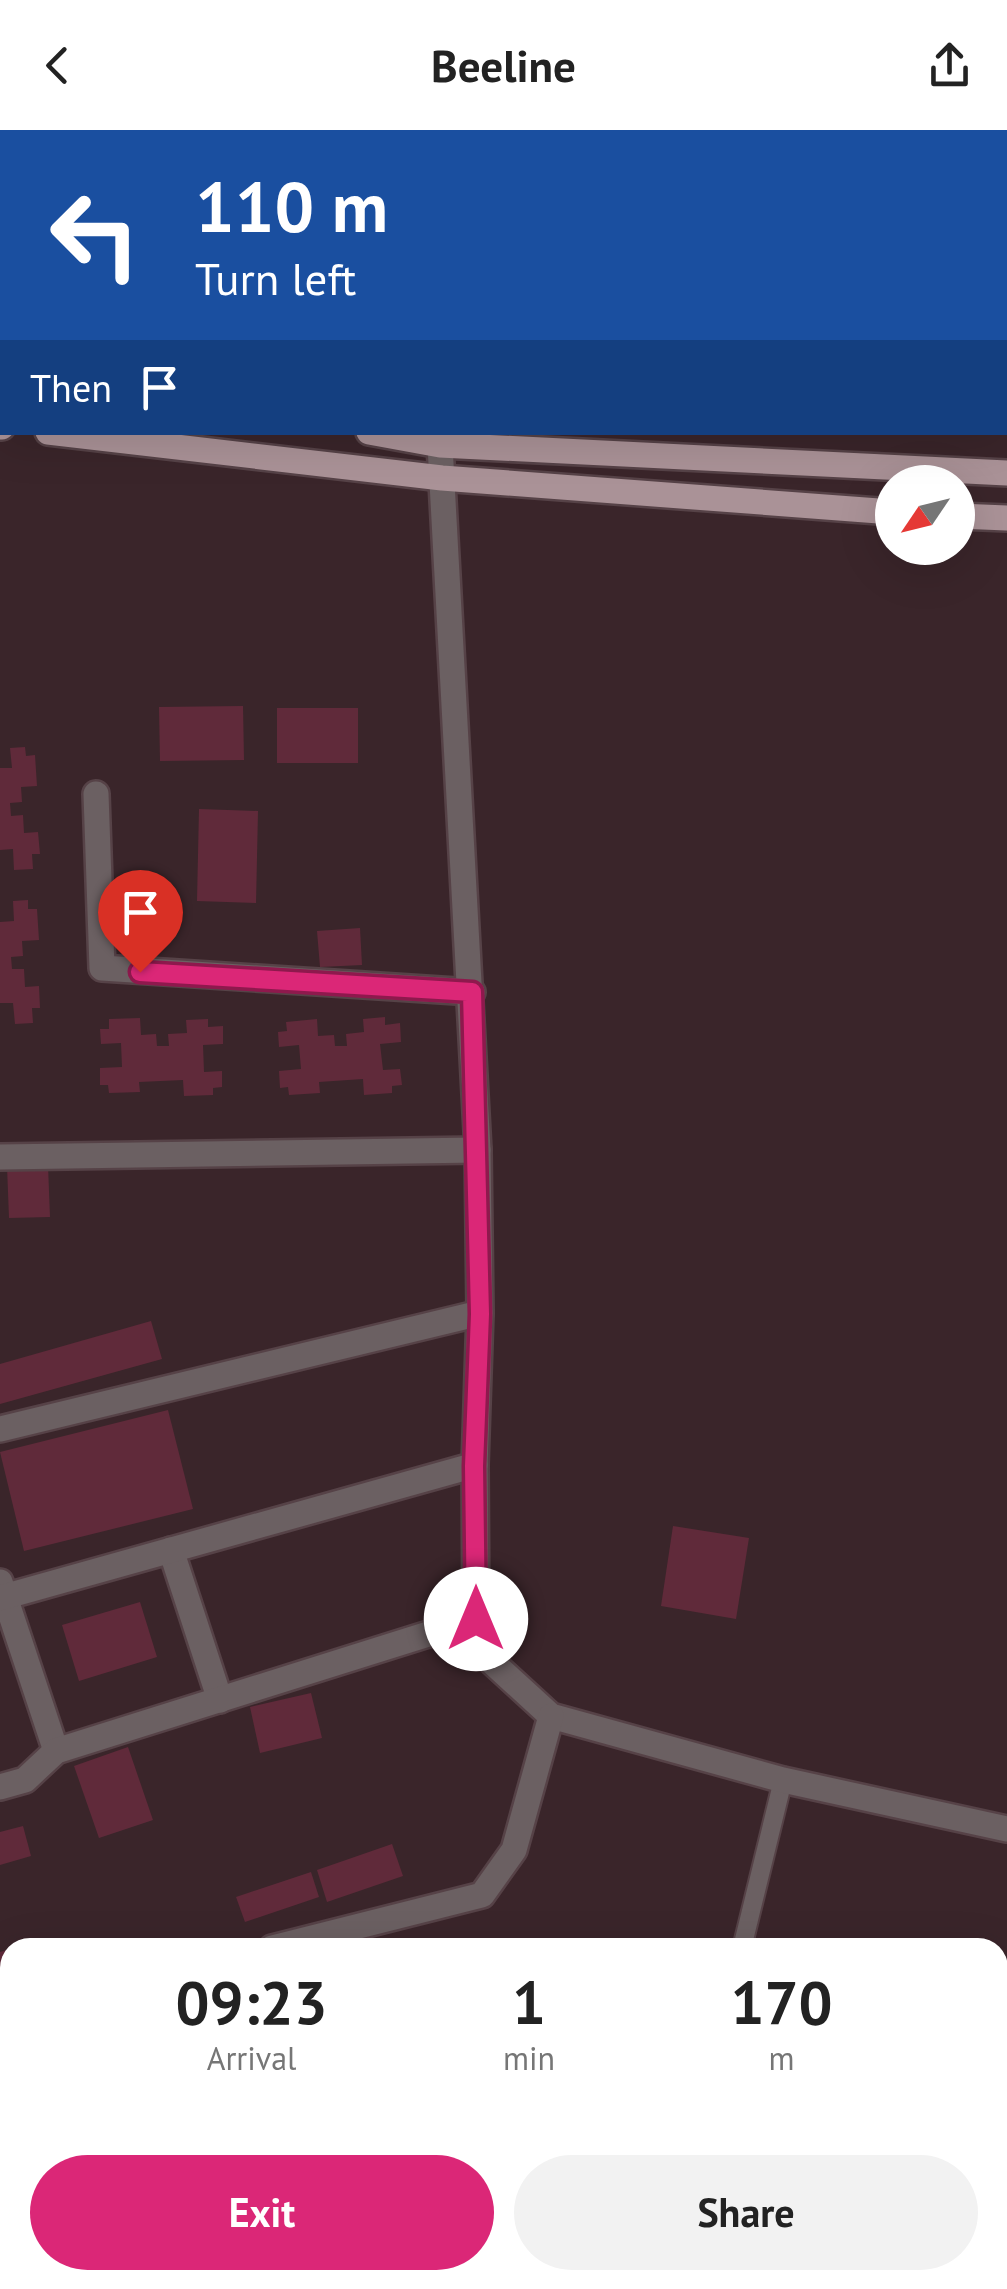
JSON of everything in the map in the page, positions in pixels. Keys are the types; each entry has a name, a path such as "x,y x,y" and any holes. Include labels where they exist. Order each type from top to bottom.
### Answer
{"main road":[{"path":"74,435 442,478 875,511"},
{"path":"399,435 1007,473"},
{"path":"975,517 1007,518"}],"street":[{"path":"438,439 478,1150 476,1619 492,1662 551,1716 783,1780 1007,1828"},
{"path":"96,794 102,968 472,992"},
{"path":"0,1157 478,1150"},
{"path":"0,1429 480,1314"},
{"path":"56,1752 1,1592 172,1550 474,1466"},
{"path":"172,1550 220,1700"},
{"path":"0,1787 25,1780 56,1752 476,1619"},
{"path":"312,1938 482,1896 514,1850 551,1716"}],"lane":[{"path":"744,1938 783,1780"}],"building":[{"path":"243,706 244,760 160,761 159,707"},
{"path":"277,708 358,708 358,763 277,763"},
{"path":"25,747 26,756 35,755 37,786 21,787 22,802 10,803 11,816 23,815 24,833 38,832 40,854 32,854 33,869 14,870 13,849 0,850 0,768 12,768 10,748"},
{"path":"199,809 258,811 256,903 197,901"},
{"path":"28,900 28,909 37,909 39,940 22,941 23,956 11,957 12,969 24,969 25,987 39,986 40,1008 32,1008 33,1023 15,1024 13,1003 0,1003 0,922 14,921 13,901"},
{"path":"360,928 362,965 320,967 317,931"},
{"path":"385,1017 385,1025 400,1023 401,1042 380,1044 383,1070 400,1069 402,1085 392,1086 392,1093 364,1095 363,1079 319,1082 320,1093 289,1095 288,1087 280,1088 279,1071 301,1069 299,1045 279,1047 278,1032 287,1031 286,1022 317,1019 318,1036 334,1035 335,1046 347,1046 346,1034 364,1032 363,1019"},
{"path":"140,1018 141,1035 156,1034 157,1046 169,1046 168,1034 187,1033 186,1020 208,1019 208,1027 223,1026 223,1044 203,1045 204,1072 222,1071 222,1087 213,1088 213,1095 184,1096 183,1080 139,1082 140,1092 109,1093 108,1085 100,1085 100,1068 122,1067 121,1043 101,1044 100,1029 109,1029 109,1019"},
{"path":"48,1165 50,1217 9,1218 7,1166"},
{"path":"151,1321 162,1359 0,1404 0,1364"},
{"path":"168,1410 193,1509 24,1551 0,1452"},
{"path":"673,1526 749,1538 736,1619 661,1606"},
{"path":"140,1602 157,1657 79,1681 62,1625"},
{"path":"311,1693 322,1738 260,1753 250,1707"},
{"path":"128,1747 153,1820 99,1838 74,1766"},
{"path":"23,1826 31,1856 0,1865 0,1832"},
{"path":"392,1844 403,1876 327,1902 317,1870"},
{"path":"311,1872 319,1897 245,1922 236,1897"}],"route":[{"path":"140,972 472,992 480,1314 474,1466 476,1619"}]}
